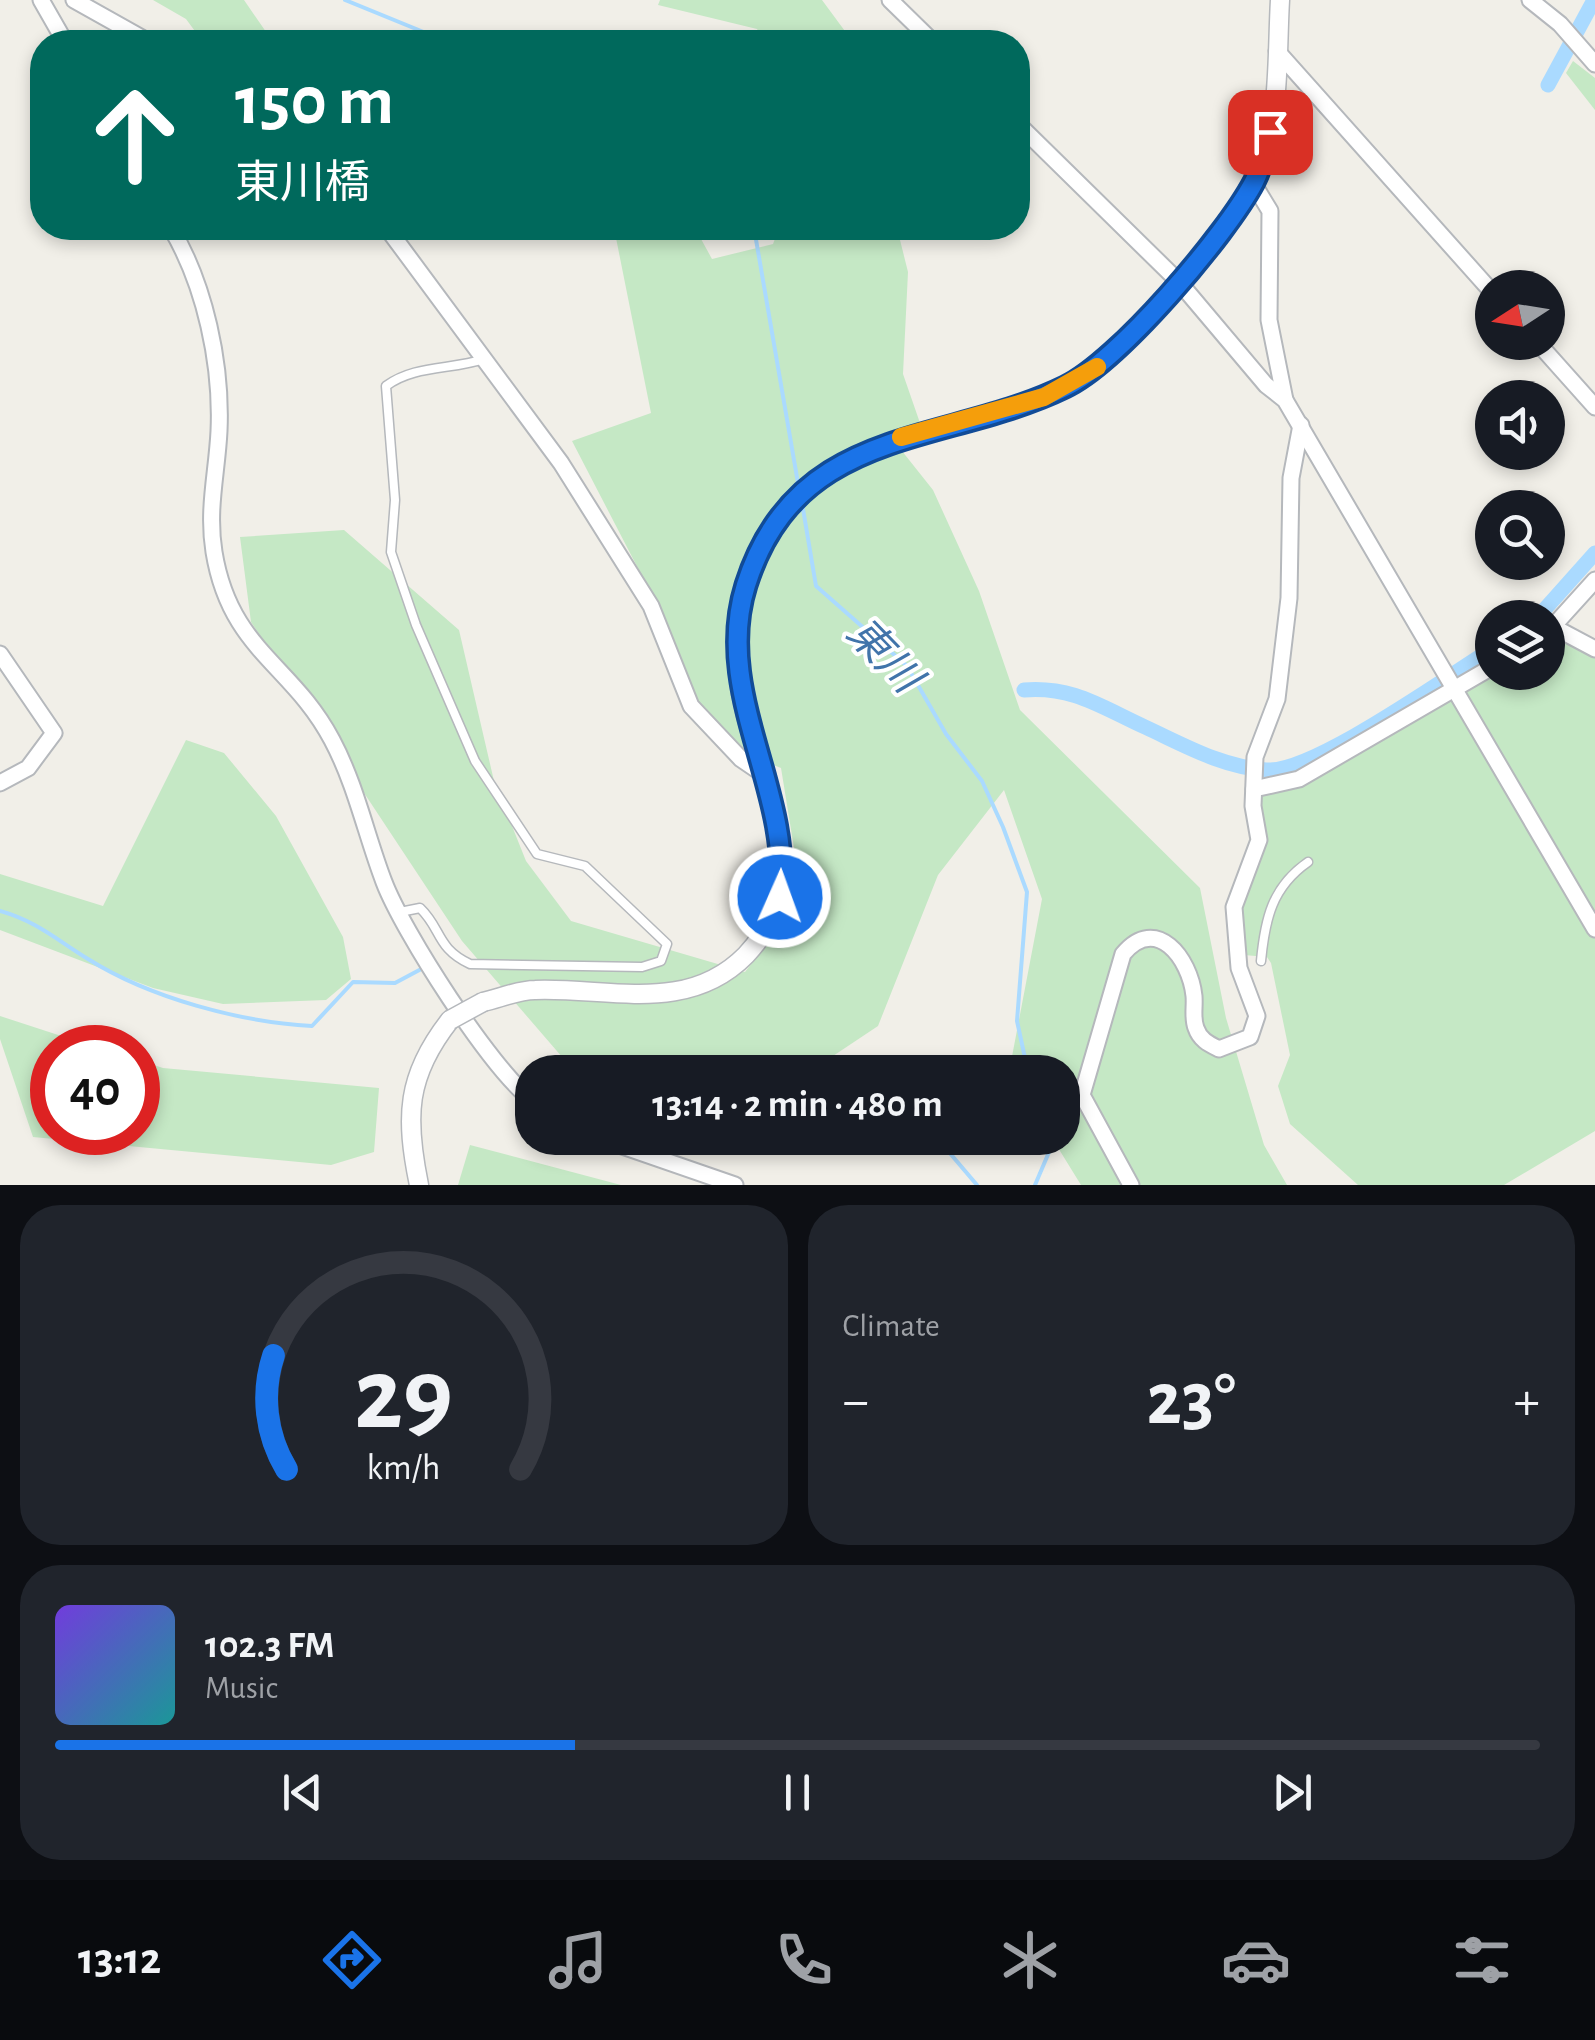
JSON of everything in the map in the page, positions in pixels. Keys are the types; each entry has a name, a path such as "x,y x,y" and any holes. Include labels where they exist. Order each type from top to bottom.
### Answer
{"street":[{"path":"41,0 57,30"},
{"path":"74,0 128,30"},
{"path":"890,0 921,30"},
{"path":"419,1185 410,1122 416,1074 450,1020 484,1002 533,990 638,996 672,993 721,977 761,937 780,897 781,842 737,659 746,587 766,538 822,479 859,453 1067,386 1127,340 1179,282 1253,183 1270,132 1280,0"},
{"path":"1530,0 1560,24 1595,64"},
{"path":"1278,51 1475,273"},
{"path":"1030,136 1179,282 1266,386 1284,400 1595,929"},
{"path":"1253,183 1270,211 1270,320 1284,400"},
{"path":"176,240 200,293 214,355 220,431 209,500 214,552 229,612 318,714 334,744 385,885 423,955 500,1067 515,1082"},
{"path":"396,240 561,463 651,606 691,706 741,759 763,774"},
{"path":"1553,360 1595,408"},
{"path":"1131,1185 1082,1095 1084,1074 1122,954 1135,939 1149,936 1167,942 1182,961 1194,993 1194,1025 1202,1040 1219,1049 1250,1037 1257,1016 1239,968 1234,907 1260,840 1253,786 1255,757 1277,700 1289,598 1291,478 1301,425"},
{"path":"1565,612 1595,580"},
{"path":"1565,635 1595,649"},
{"path":"0,654 53,726 54,733 28,768 0,783"},
{"path":"1253,786 1299,780 1475,676"},
{"path":"649,1155 736,1185"}],"lane":[{"path":"400,912 420,908 439,942 470,964 642,966 661,961 667,944 585,866 537,854 475,762 416,626 391,552 395,500 386,386 414,371 454,369 484,359"},
{"path":"1260,961 1265,920 1278,888 1308,862"}],"green space":[{"path":"153,0 244,0 265,30 194,30 186,19"},
{"path":"660,0 822,0 844,30 758,30 658,5"},
{"path":"1573,61 1595,78 1595,110 1566,73"},
{"path":"616,240 702,240 712,259 773,244 774,240 900,240 908,272 903,374 920,423 855,445 858,453 898,446 933,490 979,591 1020,710 1200,888 1226,1018 1264,1145 1287,1185 1081,1185 1062,1155 1080,1155 1080,1055 1012,1055 1042,899 1004,790 938,875 878,1026 834,1055 560,1055 462,941 251,622 240,537 344,530 459,630 494,781 526,861 571,921 745,972 802,897 781,768 735,750 694,705 657,605 572,441 651,413"},
{"path":"1565,640 1595,655 1595,1131 1504,1185 1358,1185 1290,1124 1278,1086 1290,1055 1271,963 1267,957 1244,955 1239,905 1262,857 1264,836 1258,800 1262,791 1306,782 1475,683 1475,690 1565,690"},
{"path":"186,740 224,753 276,816 343,937 351,979 326,1000 223,1004 153,988 0,930 0,874 103,906"},
{"path":"0,1016 30,1026 30,1128 0,1039"},
{"path":"160,1067 379,1088 374,1152 331,1165 160,1149"},
{"path":"470,1145 621,1185 458,1185"}],"waterway":[{"name":"東川","path":"345,0 419,30"},
{"path":"1548,85 1594,0"},
{"name":"東川","path":"756,240 799,489"},
{"name":"東川","path":"802,503 816,586 907,666 946,734 982,781 1003,827 1027,892 1017,1021 1024,1055"},
{"path":"1553,600 1595,553"},
{"path":"1024,690 1072,695 1204,754 1234,765 1266,770 1315,757 1346,741 1475,660"},
{"path":"0,911 35,926 139,985 196,1006 284,1024 312,1026 353,982 395,983 425,967"},
{"path":"951,1155 977,1185"},
{"name":"東川","path":"1035,1185 1048,1155"}],"slow traffic":[{"path":"901,437 1044,397 1097,367"}],"route":[{"path":"780,897 778,822 740,689 736,636 746,587 766,538 798,500 859,453 907,435 1044,397 1096,368 1179,282 1242,199 1264,159 1270,132"}]}
